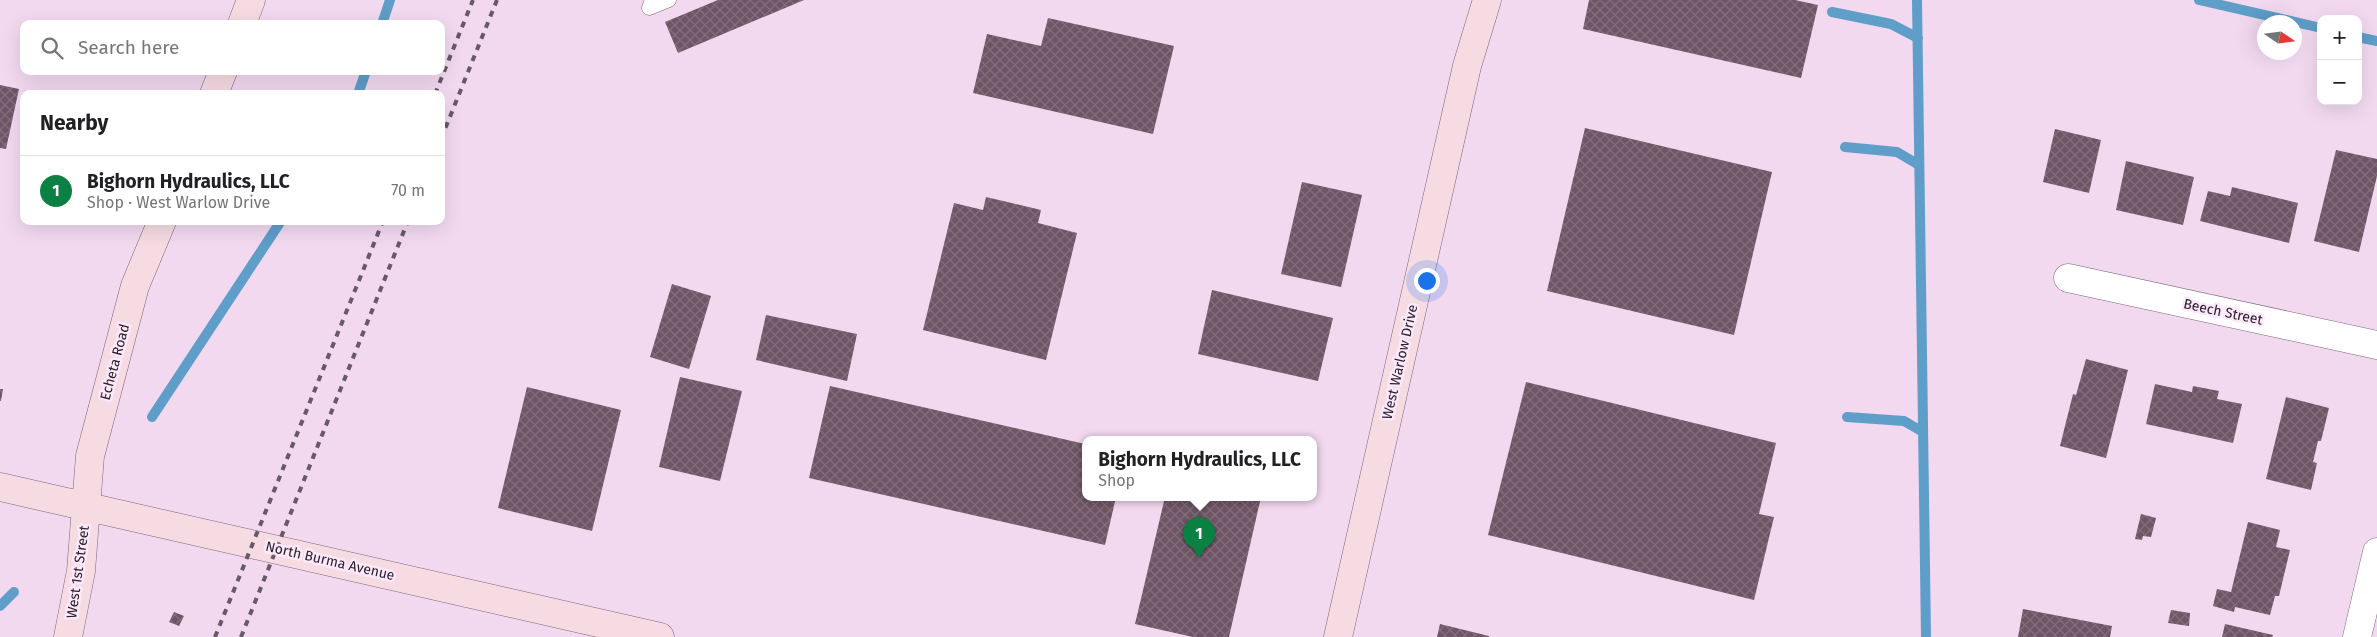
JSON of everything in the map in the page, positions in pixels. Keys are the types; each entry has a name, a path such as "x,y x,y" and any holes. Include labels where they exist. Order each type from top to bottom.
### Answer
{"street":[{"name":"West Warlow Drive","path":"1338,637 1467,66 1487,0"},
{"path":"216,90 221,75"},
{"name":"Echeta Road","path":"87,508 90,456 99,420 135,286 160,225"},
{"name":"Beech Street","path":"2068,278 2377,345"},
{"name":"North Burma Avenue","path":"0,487 660,637"},
{"name":"West 1st Street","path":"68,637 81,571 87,508"},
{"path":"2357,637 2377,553"}],"lane":[{"path":"652,0 648,8 669,0"}],"building":[{"path":"718,0 804,0 678,53 665,22"},
{"path":"1589,0 1795,0 1818,5 1801,78 1583,29"},
{"path":"1048,18 1174,46 1153,134 973,93 987,34 1041,46"},
{"path":"0,85 19,89 6,149 0,148"},
{"path":"1585,128 1772,172 1734,335 1547,291"},
{"path":"2055,129 2101,140 2089,193 2043,182"},
{"path":"2336,150 2377,159 2377,176 2359,252 2314,241"},
{"path":"2126,161 2194,177 2183,225 2116,210"},
{"path":"1302,182 1362,195 1341,287 1281,274"},
{"path":"2232,187 2298,203 2289,243 2200,221 2208,191 2230,196"},
{"path":"986,197 1041,210 1038,223 1077,233 1046,360 923,330 954,203 983,210"},
{"path":"672,284 711,296 689,369 650,357"},
{"path":"1212,290 1333,318 1318,381 1198,354"},
{"path":"766,315 857,334 847,381 756,360"},
{"path":"2086,359 2128,370 2106,458 2060,446 2073,394 2076,395"},
{"path":"680,377 742,391 720,481 659,467"},
{"path":"1526,382 1776,443 1759,514 1774,517 1754,600 1488,535"},
{"path":"2155,384 2192,392 2193,386 2219,391 2217,399 2242,404 2233,443 2146,424"},
{"path":"830,386 1082,443 1082,501 1115,501 1105,545 809,478"},
{"path":"527,387 621,410 592,531 498,508"},
{"path":"0,389 3,389 1,401 0,401"},
{"path":"2286,397 2329,408 2321,441 2318,441 2313,462 2317,463 2311,490 2266,479"},
{"path":"1164,501 1260,501 1229,637 1193,637 1135,624"},
{"path":"2141,514 2156,518 2151,537 2143,536 2142,540 2135,539"},
{"path":"2248,522 2280,530 2276,547 2290,550 2279,596 2275,596 2270,615 2235,607 2234,612 2213,606 2217,589 2231,592"},
{"path":"2023,609 2112,626 2110,637 2018,637"},
{"path":"2171,610 2190,613 2189,626 2168,623"},
{"path":"174,612 184,616 179,626 169,622"},
{"path":"1440,624 1489,636 1489,637 1437,637"},
{"path":"2225,624 2273,635 2272,637 2222,637"}],"waterway":[{"path":"383,20 390,0"},
{"path":"1917,0 1926,637"},
{"path":"2199,0 2317,27"},
{"path":"1832,12 1891,24 1918,38"},
{"path":"2362,38 2377,41"},
{"path":"359,90 365,75"},
{"path":"1845,147 1897,152 1919,165"},
{"path":"152,417 278,225"},
{"path":"1847,417 1904,421 1923,432"},
{"path":"0,606 14,592"}],"railway":[{"path":"445,69 473,0"},
{"path":"445,129 497,0"},
{"path":"437,90 443,75"},
{"path":"215,637 381,225"},
{"path":"241,637 406,225"}],"place":[{"name":"Bighorn Hydraulics, LLC","path":"1199,558"}]}
